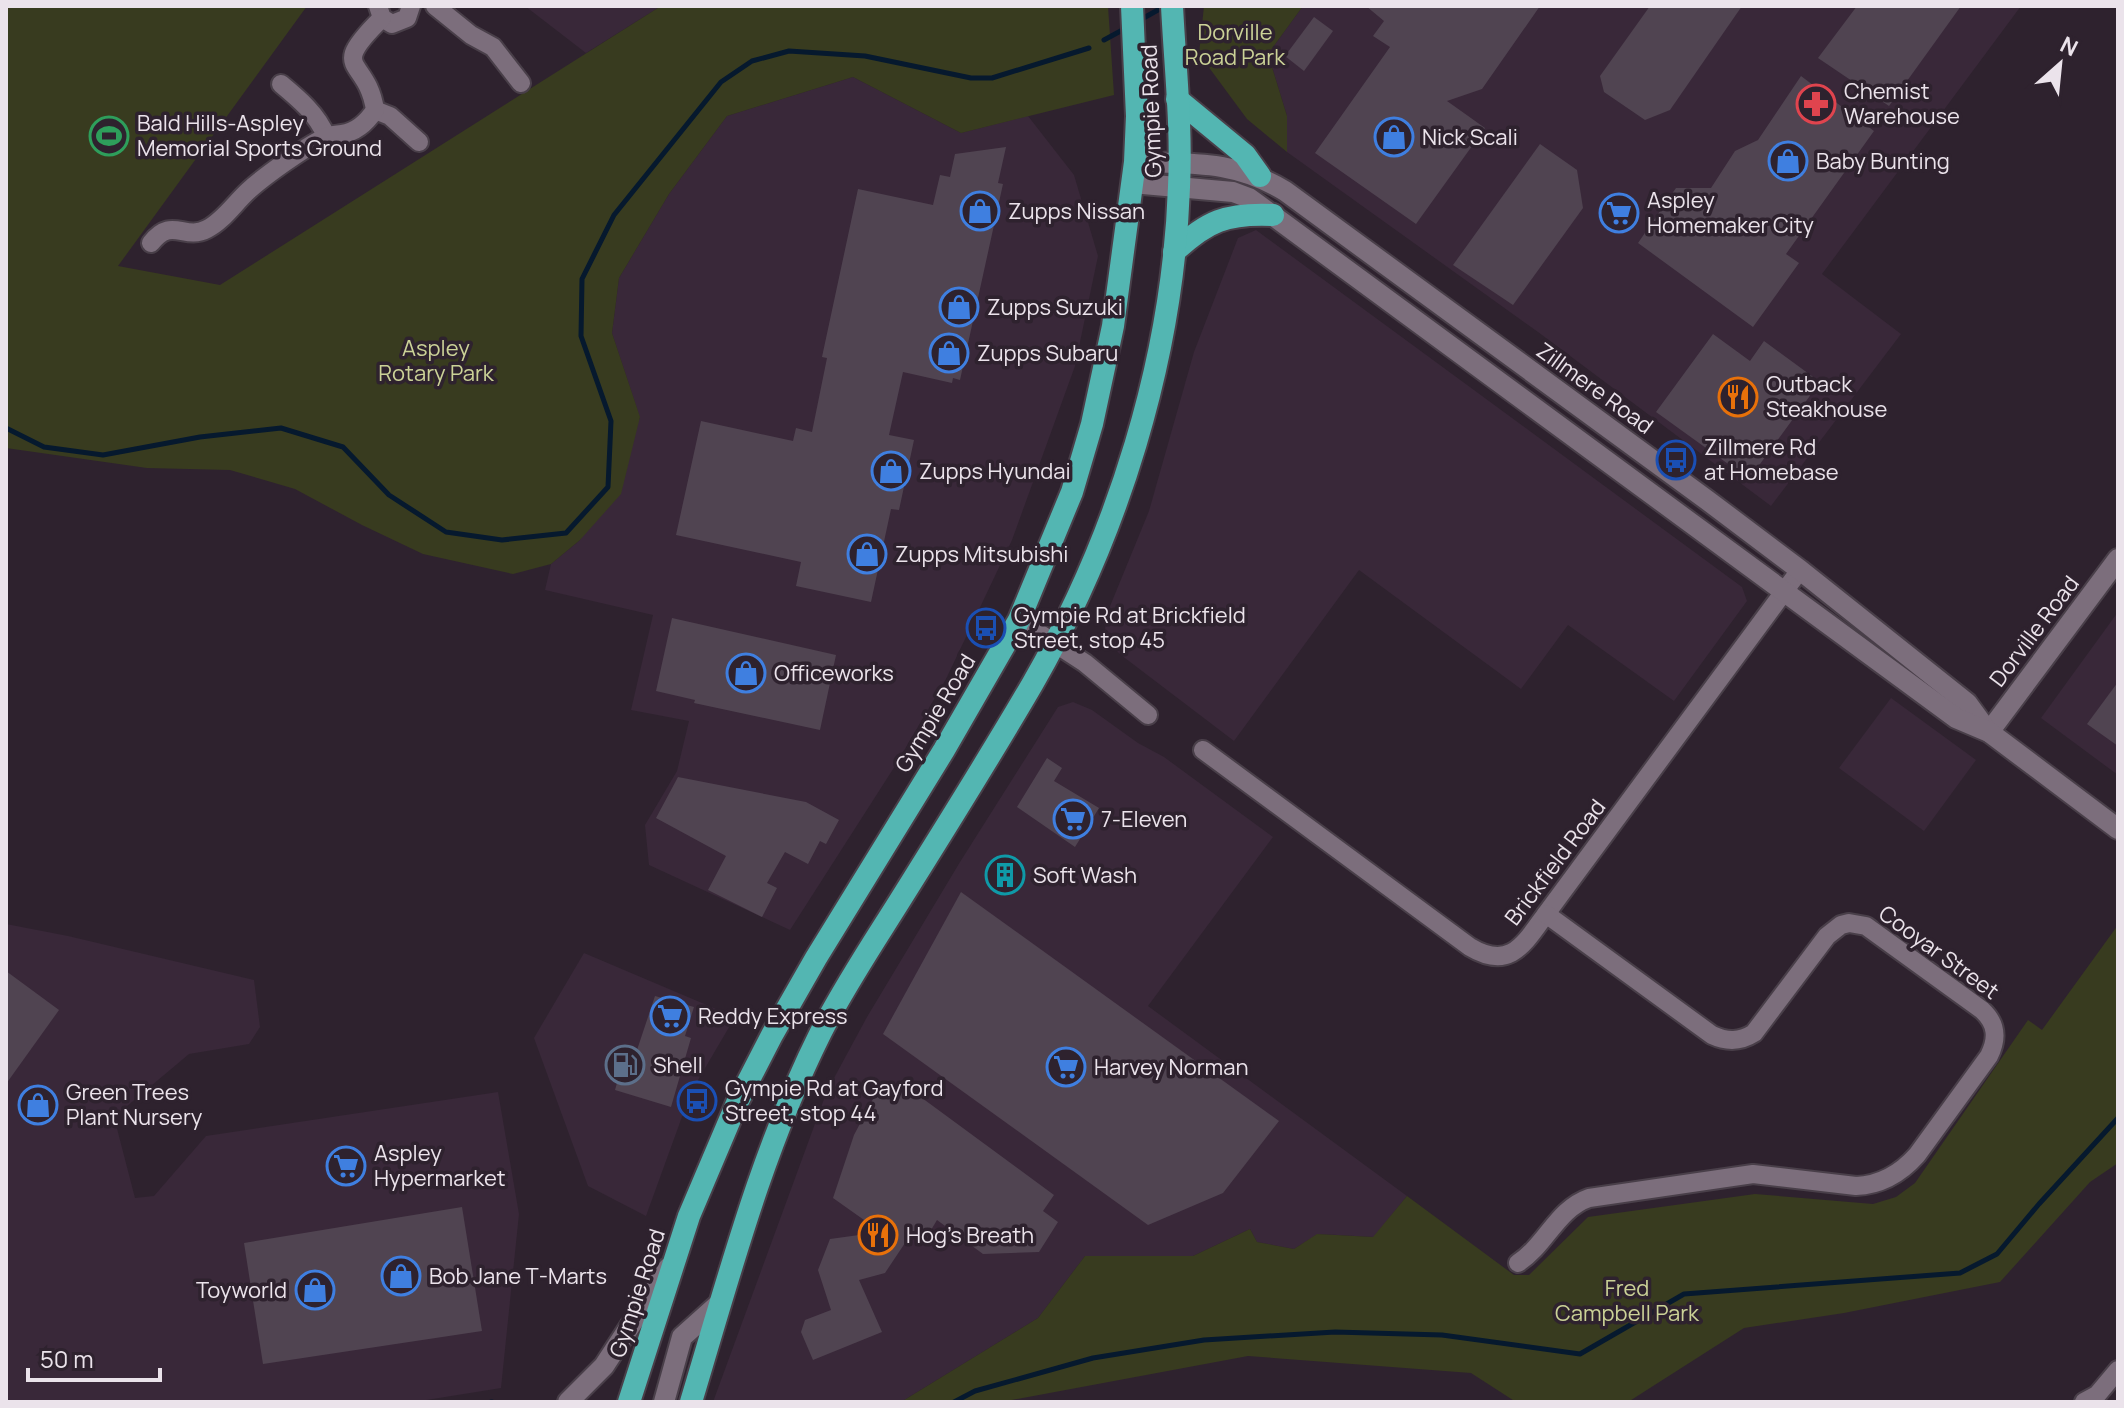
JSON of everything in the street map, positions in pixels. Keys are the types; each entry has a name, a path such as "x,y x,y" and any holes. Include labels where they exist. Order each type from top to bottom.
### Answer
{"highway":[{"name":"Gympie Road","path":"629,1402 674,1259 722,1137 772,1035 1019,620 1072,492 1092,424 1113,326 1133,172 1136,79 1132,6"},
{"name":"Gympie Road","path":"691,1402 762,1166 823,1029 1015,713 1053,644 1104,533 1136,440 1159,343 1174,252 1179,164 1172,6"},
{"path":"1177,99 1245,155 1260,176"},
{"path":"1174,252 1197,231 1223,219 1242,214 1273,215"}],"main road":[{"name":"Zillmere Road","path":"1133,172 1179,164 1217,166 1260,176 1285,191 1800,570 1967,703 1989,732"},
{"name":"Zillmere Road","path":"1133,172 1179,188 1233,192 1249,198 1956,718 1989,732 2118,829"},
{"name":"Dorville Road","path":"1989,732 2118,559"},
{"path":"568,1402 604,1366 674,1259"},
{"path":"664,1402 682,1337 721,1302"}],"street":[{"path":"151,243 161,231 170,229 205,231 250,189 326,136 346,134 361,127 375,110 373,96 353,64 352,53 380,12 392,24 403,22 411,6"},
{"path":"435,6 471,35 493,47 521,83"},
{"path":"281,84 306,106 321,124 326,136"},
{"path":"375,110 390,116 419,142"},
{"name":"Brickfield Road","path":"1203,750 1482,954 1500,957 1519,949 1800,570"},
{"path":"1019,620 1099,673 1148,715"},
{"name":"Cooyar Street","path":"1518,1263 1532,1252 1565,1212 1589,1198 1745,1175 1856,1186 1886,1180 1907,1167 1917,1155 1989,1056 1995,1037 1994,1023 1982,1010 1872,929 1849,923 1834,929 1827,936 1754,1033 1740,1040 1719,1038 1546,914"},
{"path":"2095,1400 2118,1370"}],"shaded area":[{"path":"525,6 661,6 586,53"},
{"name":"Aspley Homemaker City","path":"1303,6 2021,6 1822,274 1901,334 1771,506 1538,332 1287,152 1287,116 1268,54"},
{"path":"853,77 961,133 1028,116 1074,175 1098,256 1075,366 1012,540 946,679 895,766 790,930 649,865 645,825 677,771 689,721 631,710 653,615 545,590 551,564 580,540 640,418 612,333 619,278 669,194 727,116"},
{"path":"1256,230 1742,587 1747,601 1674,701 1568,625 1521,689 1359,570 1234,741 1112,646 1105,631 1106,616 1149,511 1194,352 1238,238"},
{"path":"2118,612 2118,775 2041,718"},
{"path":"1891,698 1976,760 1924,831 1839,768"},
{"path":"1073,702 1092,710 1138,743 1164,757 1273,837 1148,1006 1407,1196 1374,1237 1318,1234 1294,1249 1257,1242 1250,1229 1193,1256 1085,1256 1038,1318 901,1402 713,1402 827,1091 867,1017 960,862 1058,707"},
{"name":"Aspley Hypermarket","path":"6,924 254,980 260,1027 249,1044 189,1054 114,1117 135,1198 154,1196 206,1136 498,1092 519,1214 501,1388 414,1402 6,1402"},
{"name":"Shell","path":"584,953 735,1017 691,1092 646,1216 588,1186 534,1038"}],"green space":[{"name":"Aspley Rotary Park","path":"6,6 307,6 118,266 220,285 661,6 1108,6 1114,95 961,133 853,77 727,116 669,194 619,278 612,333 640,417 621,494 580,540 551,564 513,574 423,554 295,489 230,470 147,468 6,448"},
{"name":"Dorville Road Park","path":"1204,6 1303,6 1268,54 1287,116 1287,152 1247,119 1199,54"},
{"name":"Fred Campbell Park","path":"2118,925 2118,1163 2090,1182 2000,1282 1844,1313 1744,1328 1628,1402 1516,1402 1471,1373 1248,1356 1001,1402 901,1402 1038,1318 1085,1256 1193,1256 1250,1229 1257,1242 1294,1249 1317,1234 1373,1237 1407,1196 1514,1275 1529,1275 1588,1217 1755,1194 1873,1204 1896,1197 1915,1183 2028,1020 2042,1030"}],"building":[{"path":"1366,6 1540,6 1482,89 1447,101 1485,128 1416,224 1315,153 1390,47 1373,36 1384,21"},
{"path":"1650,6 1742,6 1670,110 1645,120 1604,92 1600,76"},
{"path":"1857,6 1961,6 1889,106 1818,58"},
{"path":"1314,17 1333,31 1304,71 1285,56"},
{"path":"1801,76 1874,131 1786,254 1799,263 1753,327 1638,243 1676,188 1711,188 1735,151 1758,140"},
{"path":"1540,144 1577,170 1583,208 1513,305 1453,265"},
{"path":"1006,147 998,183 1003,184 960,380 953,378 952,383 903,372 889,435 914,440 899,510 891,509 871,602 796,586 801,562 676,535 701,421 793,441 796,428 812,432 827,358 822,357 858,189 933,205 940,175 950,177 955,154"},
{"name":"Outback Steakhouse","path":"1713,334 1750,361 1764,341 1820,382 1749,479 1656,412"},
{"name":"Officeworks","path":"672,618 836,655 820,730 694,703 695,700 656,691"},
{"path":"2118,682 2118,746 2087,724"},
{"path":"1047,758 1062,768 1054,781 1099,808 1075,847 1017,807"},
{"path":"678,777 806,802 839,820 826,844 820,841 808,864 785,852 767,883 777,888 762,917 708,890 726,856 656,818"},
{"name":"Soft Wash","path":"997,862 1020,877 1013,888 990,874"},
{"name":"Harvey Norman","path":"961,892 1279,1121 1223,1193 1148,1225 883,1034"},
{"path":"6,971 59,1010 6,1084"},
{"path":"655,996 694,1007 685,1036 691,1038 671,1107 615,1090 627,1047 637,1050"},
{"path":"882,1082 896,1093 903,1084 1054,1195 1043,1211 1058,1222 1039,1252 983,1254 937,1220 925,1240 913,1231 885,1273 859,1280 882,1332 813,1360 801,1332 805,1320 831,1310 818,1270 830,1239 881,1232 833,1198 854,1135"},
{"path":"462,1207 482,1331 263,1364 244,1243"}],"waterway":[{"path":"1140,20 1165,6"},
{"path":"1104,40 1128,27"},
{"path":"6,428 44,447 103,455 200,437 281,428 343,447 389,495 446,532 502,540 566,533 608,487 611,421 581,336 582,279 614,215 721,82 752,61 789,51 865,56 971,78 992,78 1089,48"},
{"path":"954,1402 975,1391 1093,1358 1204,1340 1335,1332 1442,1335 1580,1354 1684,1294 1960,1273 1997,1254 2118,1118"}],"place":[{"name":"Chemist Warehouse","path":"1816,104"},
{"name":"Bald Hills-Aspley Memorial Sports Ground","path":"109,136"},
{"name":"Nick Scali","path":"1394,137"},
{"name":"Baby Bunting","path":"1788,161"},
{"name":"Zupps Nissan","path":"980,211"},
{"name":"Aspley Homemaker City","path":"1619,213"},
{"name":"Zupps Suzuki","path":"959,307"},
{"name":"Zupps Subaru","path":"949,353"},
{"name":"Outback Steakhouse","path":"1738,397"},
{"name":"Zillmere Rd at Homebase","path":"1676,460"},
{"name":"Zupps Hyundai","path":"891,471"},
{"name":"Zupps Mitsubishi","path":"867,554"},
{"name":"Gympie Rd at Brickfield Street, stop 45","path":"986,628"},
{"name":"Officeworks","path":"746,673"},
{"name":"7-Eleven","path":"1073,819"},
{"name":"Soft Wash","path":"1005,875"},
{"name":"Reddy Express","path":"670,1016"},
{"name":"Shell","path":"625,1065"},
{"name":"Harvey Norman","path":"1066,1067"},
{"name":"Gympie Rd at Gayford Street, stop 44","path":"697,1101"},
{"name":"Green Trees Plant Nursery","path":"38,1105"},
{"name":"Aspley Hypermarket","path":"346,1166"},
{"name":"Hog's Breath","path":"878,1235"},
{"name":"Bob Jane T-Marts","path":"401,1276"},
{"name":"Toyworld","path":"315,1290"}]}
